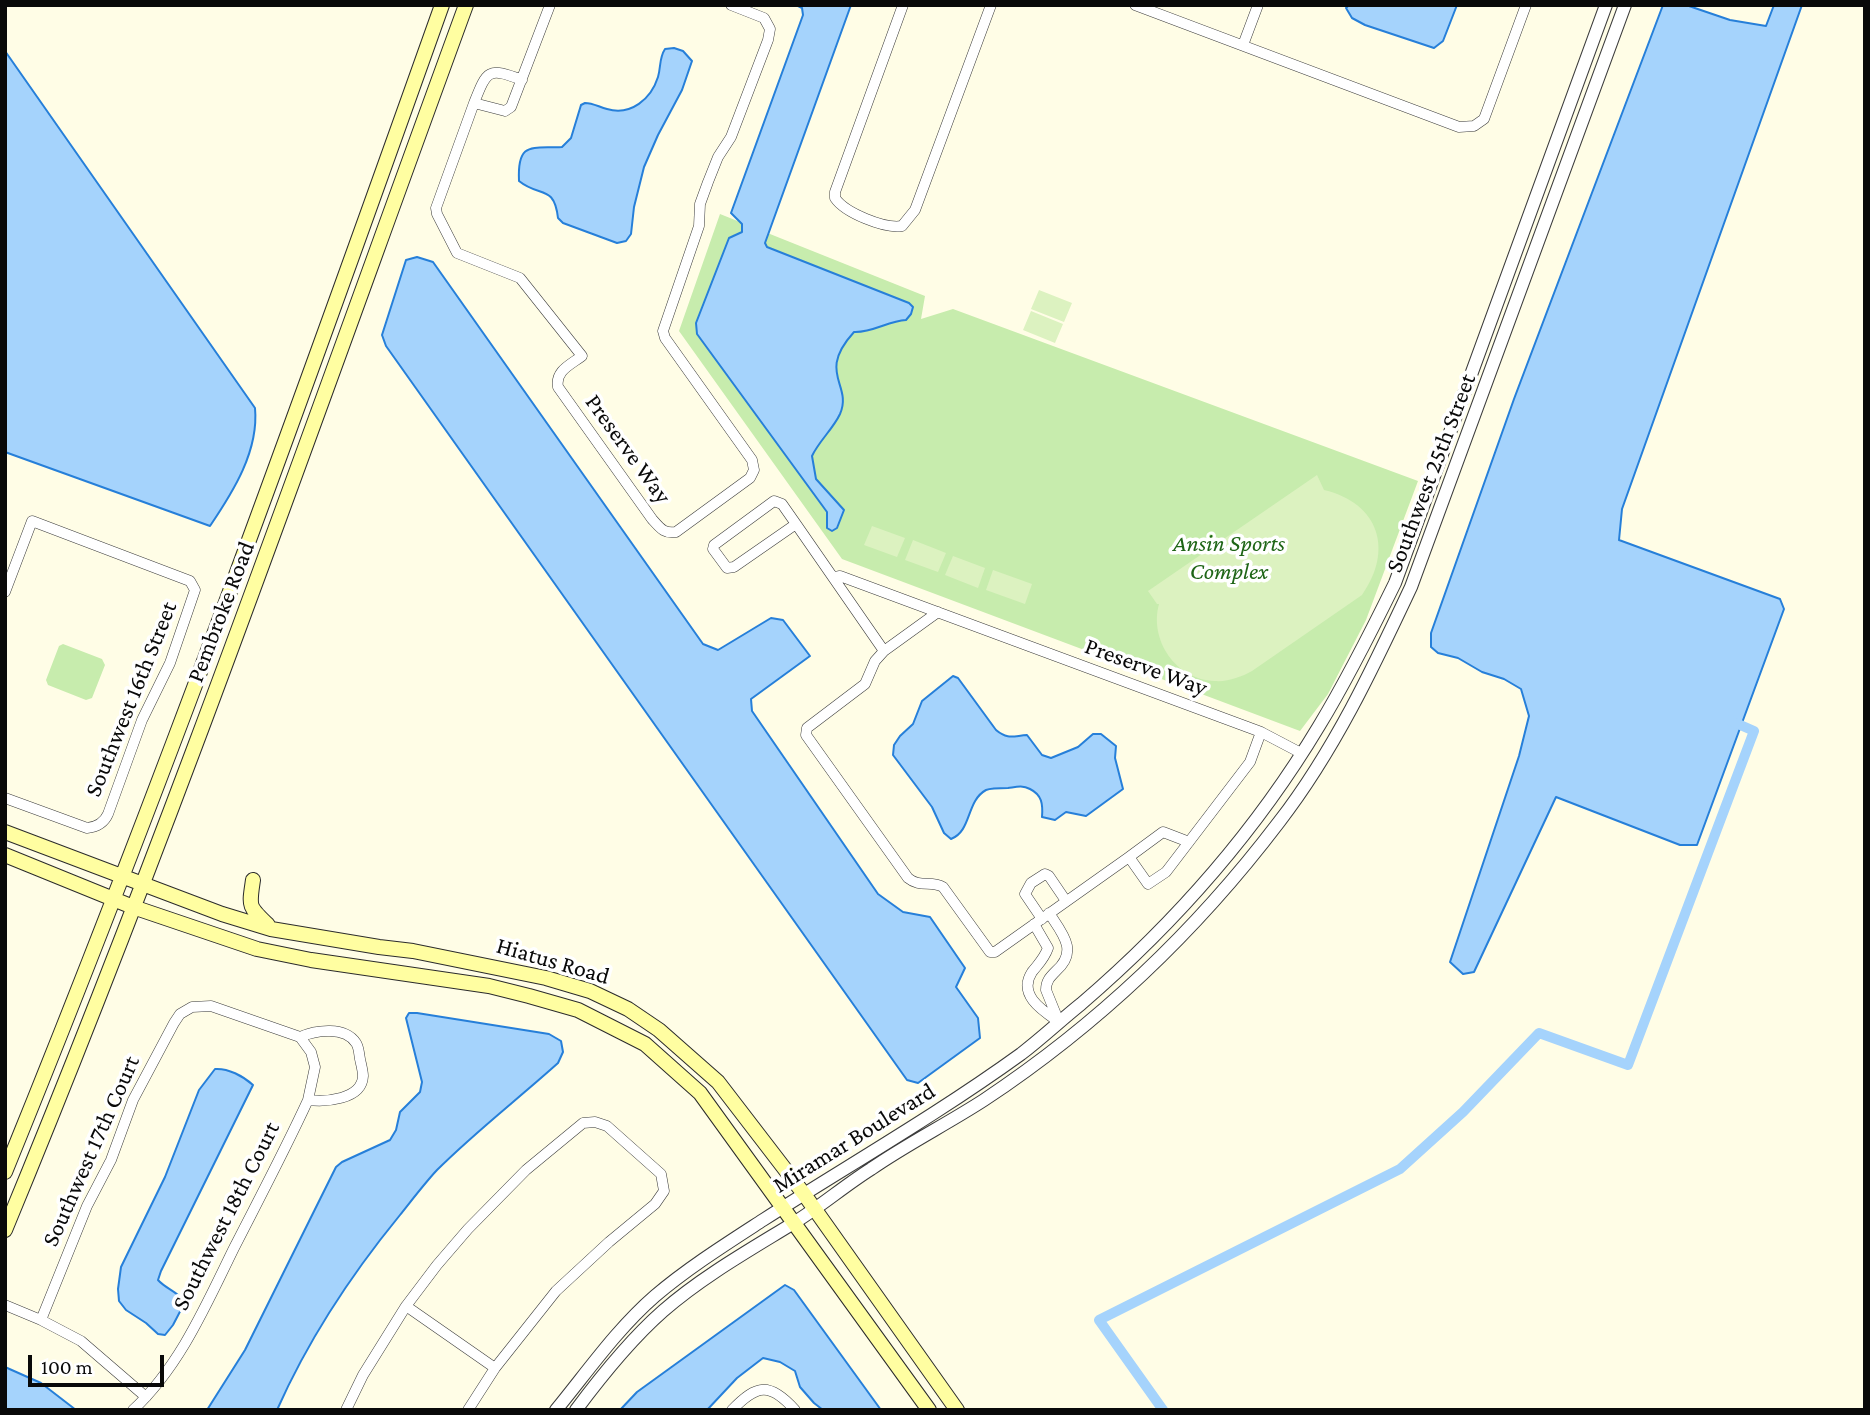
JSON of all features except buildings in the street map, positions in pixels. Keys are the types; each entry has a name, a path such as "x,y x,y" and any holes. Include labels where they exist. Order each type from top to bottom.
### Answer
{"main road":[{"name":"Pembroke Road","path":"5,1172 114,899 232,586 442,5"},
{"name":"Pembroke Road","path":"5,1230 73,1066 252,595 466,5"},
{"path":"335,300 356,308"},
{"path":"232,586 252,595"},
{"name":"Hiatus Road","path":"5,832 222,914 271,929 412,951 534,975 590,991 628,1009 659,1030 718,1082 804,1194 957,1410"},
{"name":"Hiatus Road","path":"5,855 133,907 257,949 311,960 489,986 578,1010 645,1044 700,1093 929,1410"},
{"path":"253,880 248,900 254,912 271,929"},
{"path":"529,996 534,975"}],"street":[{"path":"522,80 499,71 489,73 484,78 474,103 505,111 511,107 522,80 550,5"},
{"name":"Preserve Way","path":"474,103 436,208 437,214 457,253 520,278 582,356 560,373 558,387 652,519 662,531 676,532 750,478 754,470 752,460 663,331 699,226 701,204 708,182 718,157 732,136 768,40 769,29 764,18 731,5"},
{"path":"903,5 838,182 835,198 845,210 893,228 902,226 915,210 990,5"},
{"path":"1135,5 1459,127 1474,126 1484,119 1525,5"},
{"path":"1242,45 1258,5"},
{"name":"Southwest 25th Street","path":"1183,908 1260,813 1318,729 1395,583 1606,5"},
{"name":"Southwest 25th Street","path":"1201,916 1280,821 1301,789 1338,732 1399,611 1461,453 1625,5"},
{"path":"796,524 734,567 727,568 713,549 774,501 782,504 835,578 884,651"},
{"name":"Southwest 16th Street","path":"5,593 32,521 193,584 195,596 170,663 142,720 106,818 97,826 87,828 5,798"},
{"name":"Preserve Way","path":"835,578 840,576 1261,732 1301,753"},
{"path":"938,612 884,651 875,661 868,681 807,727 806,735 908,878 920,885 932,883 943,887 990,952 995,952 1163,832 1189,842"},
{"path":"1129,857 1149,884 1153,884 1166,872 1250,762 1261,732"},
{"path":"1059,1023 1046,984 1064,964 1068,945 1042,919 1025,894 1031,883 1045,874 1066,901"},
{"name":"Miramar Boulevard","path":"556,1410 623,1327 655,1296 709,1255 933,1114 1022,1052 1113,976 1183,908"},
{"name":"Miramar Boulevard","path":"576,1410 632,1341 664,1310 719,1269 815,1210 870,1169 982,1101 1033,1065 1126,991 1201,916"},
{"path":"1042,919 1048,948 1044,959 1030,976 1027,987 1029,996 1037,1006 1059,1023"},
{"name":"Southwest 17th Court","path":"41,1320 87,1206 111,1160 133,1100 180,1014 192,1007 211,1006 300,1037"},
{"path":"300,1037 314,1031 341,1033 350,1037 358,1045 363,1077 351,1093 331,1101 308,1100"},
{"name":"Southwest 18th Court","path":"132,1410 171,1367 207,1303 308,1100 315,1067 312,1052 300,1037"},
{"path":"346,1410 363,1375 406,1306 437,1265 478,1219 526,1170 583,1124 595,1122 607,1126 661,1174 664,1191 655,1205 609,1242 556,1292 495,1368 468,1410"},
{"path":"5,1305 81,1341 146,1397"},
{"path":"406,1306 495,1368"},
{"path":"740,1407 750,1392 760,1388 786,1400 795,1410"}],"green space":[{"name":"Ansin Sports Complex","path":"720,214 925,296 921,319 953,309 1418,481 1366,620 1328,694 1300,731 842,559 679,331"},
{"path":"1039,290 1072,303 1064,322 1031,309"},
{"path":"1031,311 1063,324 1055,343 1023,330"},
{"path":"1317,475 1324,490 1343,496 1358,506 1369,517 1376,530 1379,545 1377,561 1372,578 1362,595 1252,671 1230,680 1215,681 1188,674 1169,656 1162,644 1157,618 1159,604 1148,591"},
{"path":"872,526 905,538 897,557 864,545"},
{"path":"913,540 946,553 938,572 905,560"},
{"path":"953,556 985,568 978,588 945,575"},
{"path":"993,570 1032,584 1025,604 986,590"},
{"path":"63,644 102,659 105,665 92,698 86,700 48,685 46,680 59,646"}],"water":[{"path":"796,5 851,5 765,243 767,247 909,303 913,307 906,320 854,332 838,358 836,368 843,404 840,414 812,456 816,479 844,510 837,528 832,531 827,528 827,512 697,334 696,323 729,238 742,232 742,224 731,213 803,15 802,8"},
{"path":"1349,5 1457,5 1443,41 1434,48 1365,25 1352,18 1346,8"},
{"path":"1663,5 1686,5 1730,20 1766,26 1774,5 1802,5 1622,509 1619,540 1780,599 1784,609 1697,845 1680,845 1556,797 1474,972 1463,974 1450,962 1519,756 1529,716 1521,689 1458,658 1438,653 1431,647 1431,633 1514,399"},
{"path":"665,49 683,51 692,61 682,90 644,167 634,207 631,234 626,241 617,243 563,223 558,218 556,207 549,196 519,181 519,168 524,153 535,148 562,147 571,138 581,105 585,103 616,111 639,104 655,85"},
{"path":"5,51 255,408 249,455 235,485 210,526 5,452"},
{"path":"417,257 433,262 703,644 718,650 771,618 783,620 810,656 751,699 752,711 878,894 903,912 930,917 965,968 956,987 978,1018 980,1038 918,1083 907,1080 386,346 382,335 406,260"},
{"path":"953,676 958,678 996,730 1007,736 1027,735 1042,755 1051,758 1078,747 1093,734 1101,734 1116,746 1115,758 1123,789 1086,816 1066,812 1055,820 1042,817 1041,800 1030,789 988,789 975,801 963,830 951,839 944,833 932,807 893,755 894,745 913,724 922,701"},
{"path":"409,1013 549,1034 561,1041 563,1052 558,1063 451,1156 418,1192 364,1261 332,1308 289,1383 277,1410 207,1410 245,1350 336,1167 390,1140 396,1130 400,1112 420,1092 422,1082 406,1018"},
{"path":"215,1069 235,1073 253,1085 161,1271 158,1280 185,1302 165,1335 158,1334 126,1310 119,1301 121,1267 165,1177 199,1090"},
{"path":"785,1285 794,1290 881,1410 823,1410 800,1387 795,1371 780,1362 763,1358 737,1378 707,1410 620,1410 637,1392"},
{"path":"5,1367 41,1383 76,1410 5,1410"}],"waterway":[{"path":"1163,1410 1099,1320 1400,1169 1463,1112 1539,1033 1628,1065 1754,731 1729,720"}]}
